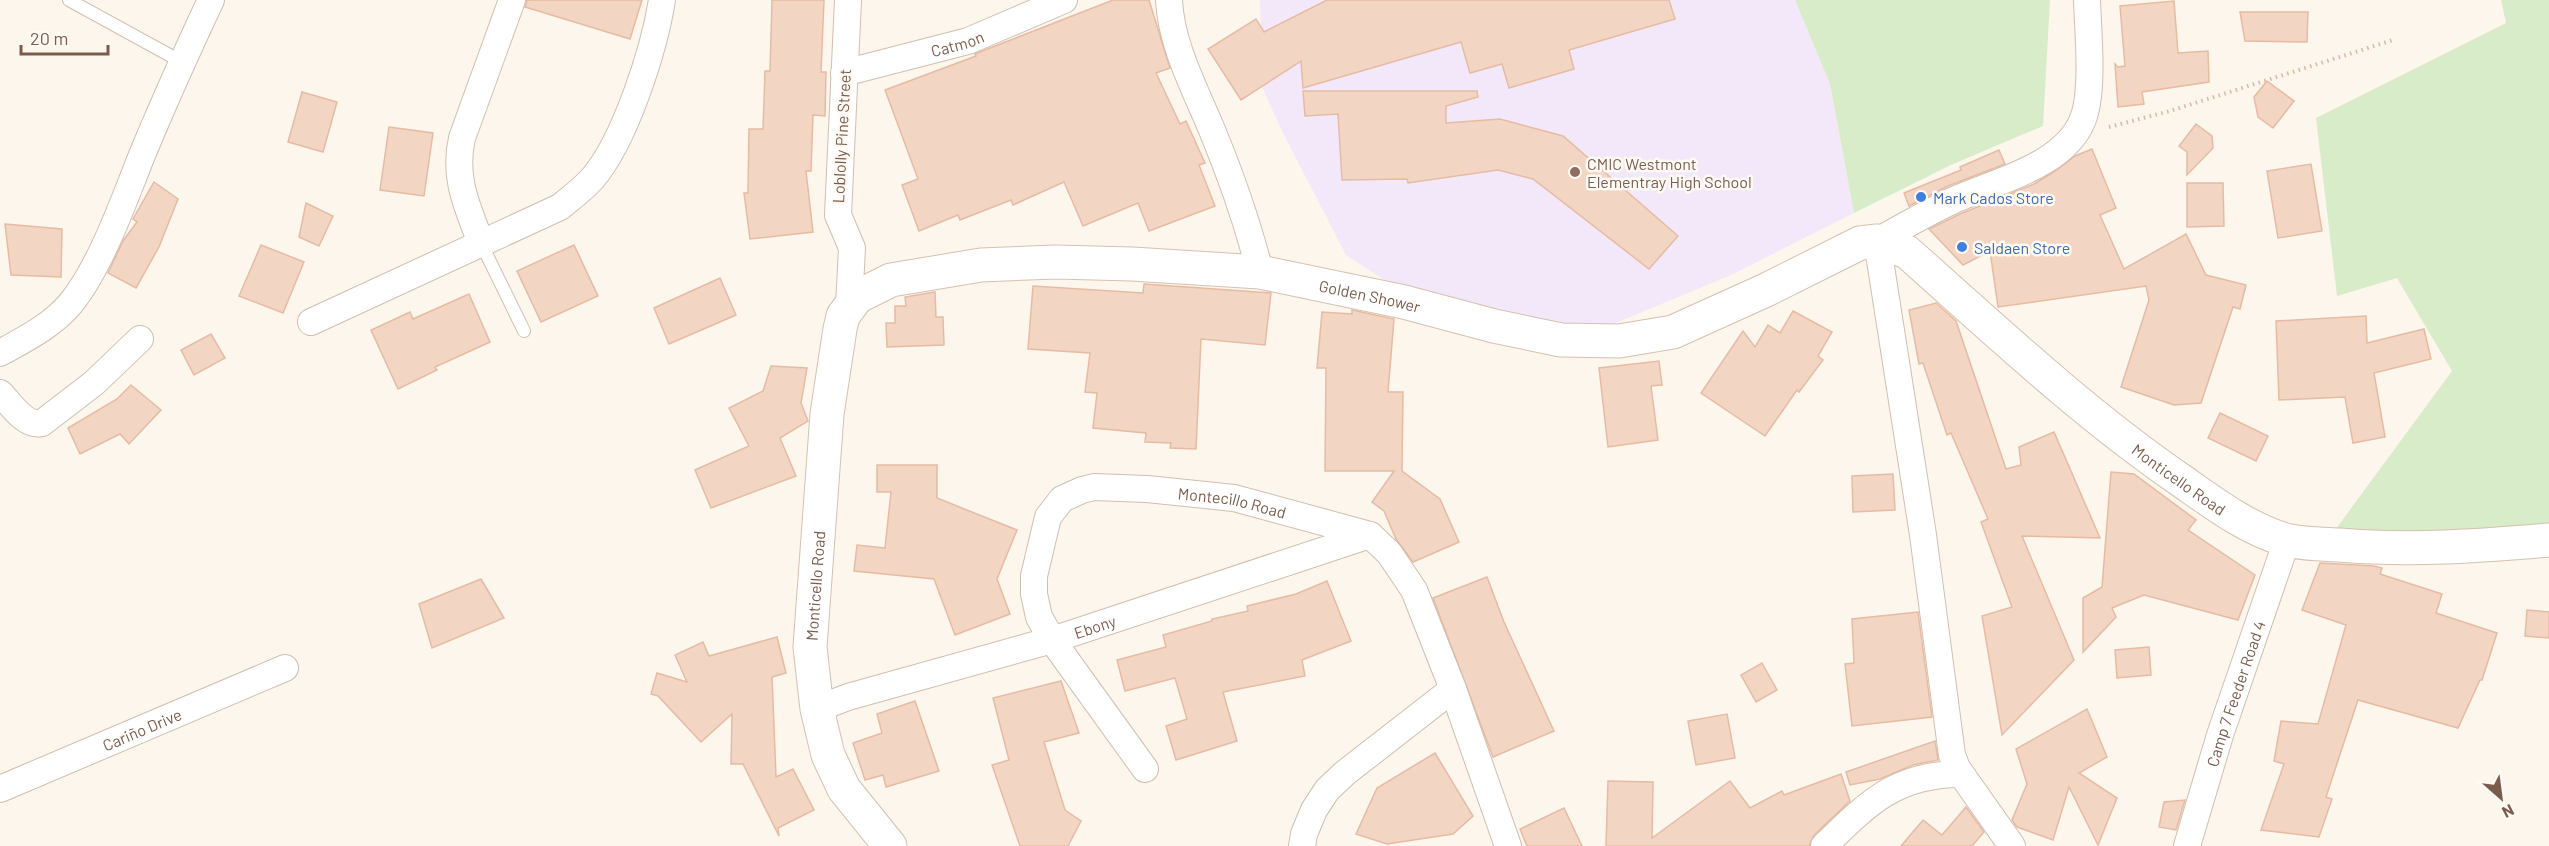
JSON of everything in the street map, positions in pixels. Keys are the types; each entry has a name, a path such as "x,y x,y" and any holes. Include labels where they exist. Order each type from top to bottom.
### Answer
{"main road":[{"name":"Golden Shower","path":"849,306 865,291 891,280 981,265 1056,262 1132,264 1260,272 1404,302 1494,326 1550,337 1619,341 1673,332 1766,290 1849,247 1877,241"},
{"name":"Monticello Road","path":"1877,241 1907,252 2060,388 2138,451 2244,521 2288,540 2356,547 2412,549 2549,540"},
{"name":"Monticello Road","path":"849,306 840,329 827,414 810,647 817,709 828,755 844,789 890,846"}],"street":[{"path":"0,353 49,324 70,304 87,278 117,217 182,62 211,0"},
{"path":"481,243 462,191 458,171 459,154 462,138 512,0"},
{"path":"311,322 561,207 592,179 610,151 636,94 658,24 662,0"},
{"name":"Loblolly Pine Street","path":"848,0 838,215 852,248 849,306"},
{"name":"Catmon","path":"844,73 968,41 1064,0"},
{"path":"1169,0 1181,54 1222,154 1252,240 1260,272"},
{"path":"2012,846 1961,774 1952,755 1923,535 1877,241 1954,201 2046,160 2063,149 2076,135 2084,117 2088,87 2087,0"},
{"path":"0,393 28,422 35,425 42,423 94,383 140,339"},
{"name":"Montecillo Road","path":"1145,769 1038,617 1034,576 1048,517 1062,500 1082,490 1113,487 1234,498 1370,535 1389,553 1414,590 1454,689 1508,846"},
{"name":"Ebony","path":"817,709 848,698 1052,640 1370,535"},
{"name":"Camp 7 Feeder Road 4","path":"2187,846 2220,735 2288,540"},
{"name":"Cariño Drive","path":"0,789 285,668"},
{"path":"1302,846 1304,834 1314,810 1327,790 1345,773 1454,689"},
{"path":"1824,846 1856,815 1890,790 1925,776 1961,774"}],"lane":[{"path":"69,0 182,62"},
{"path":"481,243 524,331"}],"path":[{"path":"2076,135 2170,111 2393,40"}],"shaded area":[{"name":"CMIC Westmont Elementray High School","path":"1260,0 1795,0 1830,84 1854,213 1731,275 1599,330 1406,294 1346,255 1282,131 1263,89"}],"green space":[{"path":"1795,0 2050,0 2043,126 1953,164 1854,213 1830,84"},
{"path":"2501,0 2549,0 2549,523 2327,541 2452,371 2397,278 2337,296 2316,118 2506,23"}],"building":[{"path":"527,0 642,0 630,39 525,7"},
{"path":"772,0 824,0 821,72 826,72 825,116 813,115 811,171 806,171 813,232 750,239 744,193 748,193 749,129 763,129 765,71 770,71"},
{"path":"1113,0 1149,0 1170,68 1156,73 1180,124 1186,121 1205,163 1199,165 1215,206 1149,231 1138,203 1083,226 1064,182 1013,205 1011,200 960,220 958,215 919,231 902,185 918,179 885,90"},
{"path":"1327,0 1669,0 1675,19 1569,50 1574,69 1509,88 1502,64 1470,73 1461,42 1303,88 1301,61 1241,100 1208,49 1256,19 1264,32"},
{"path":"2174,1 2178,53 2208,51 2209,82 2142,92 2144,104 2118,107 2115,64 2118,67 2125,66 2120,6"},
{"path":"2240,12 2308,12 2307,42 2245,41"},
{"path":"2267,81 2294,101 2273,128 2258,117 2254,97"},
{"path":"1303,91 1477,91 1478,97 1446,106 1446,123 1500,119 1563,136 1678,236 1649,269 1533,179 1498,170 1408,183 1407,179 1342,180 1338,114 1305,116"},
{"path":"302,92 337,102 323,152 288,142"},
{"path":"2196,124 2212,136 2213,148 2187,175 2187,152 2179,146"},
{"path":"389,127 433,133 424,196 380,190"},
{"path":"2092,149 2116,208 2100,215 2124,269 2186,234 2206,275 2246,285 2240,309 2233,307 2201,403 2174,405 2121,387 2149,300 2146,286 1998,307 1990,251 1963,265 1929,229 2034,184 2075,156"},
{"path":"1999,150 2005,164 1948,186 1909,206 1904,193 1961,170 1960,167"},
{"path":"2311,164 2322,231 2278,238 2267,171"},
{"path":"154,182 178,199 159,247 136,288 108,273 123,241 137,222 133,219"},
{"path":"2187,183 2223,183 2224,226 2187,227"},
{"path":"306,203 333,216 319,246 299,237"},
{"path":"5,224 62,229 61,277 11,275"},
{"path":"261,245 304,262 283,313 239,296"},
{"path":"574,245 598,296 541,322 517,271"},
{"path":"720,278 736,315 669,344 654,308"},
{"path":"1144,284 1271,293 1265,345 1201,339 1196,449 1170,448 1171,443 1145,442 1146,433 1093,428 1097,393 1085,392 1090,353 1028,349 1033,286 1143,293"},
{"path":"935,292 936,317 943,317 944,345 887,347 886,323 895,323 895,306 906,306 905,297"},
{"path":"469,294 490,342 435,367 437,370 398,389 371,330 410,312 413,319"},
{"path":"1936,303 1956,321 2006,469 2021,465 2019,447 2054,432 2100,538 2022,536 2074,660 2002,735 1982,616 2012,607 1981,522 1988,519 1951,433 1947,435 1923,363 1919,364 1909,310"},
{"path":"1352,310 1394,319 1388,392 1403,392 1402,471 1440,499 1459,542 1413,562 1396,539 1384,511 1372,502 1394,471 1325,471 1326,368 1317,368 1322,312 1352,314"},
{"path":"1793,311 1832,332 1818,356 1823,360 1799,392 1797,390 1765,436 1701,393 1743,331 1755,347 1768,325 1780,333"},
{"path":"2366,316 2367,343 2424,329 2431,359 2374,373 2385,437 2353,443 2345,397 2279,400 2276,321"},
{"path":"211,334 225,358 194,375 181,350"},
{"path":"1659,361 1662,385 1651,386 1658,440 1608,447 1599,368"},
{"path":"771,366 807,368 801,403 808,421 780,438 796,476 711,508 695,470 749,446 729,408 763,391"},
{"path":"131,385 161,410 129,444 120,434 80,454 68,428 117,399"},
{"path":"2220,413 2268,436 2256,461 2208,438"},
{"path":"877,465 937,465 937,498 1017,530 997,579 1010,614 955,635 934,579 854,571 857,545 885,548 891,492 877,492"},
{"path":"2111,472 2134,474 2196,520 2188,530 2255,575 2238,620 2144,595 2112,608 2116,617 2083,652 2083,598 2102,587"},
{"path":"1893,474 1895,510 1853,512 1852,476"},
{"path":"2320,563 2382,568 2380,574 2442,594 2436,613 2497,633 2482,680 2458,728 2358,700 2326,797 2332,799 2319,837 2261,830 2284,764 2274,761 2281,721 2318,724 2346,625 2302,610"},
{"path":"1487,577 1504,622 1554,731 1493,757 1433,598"},
{"path":"481,579 504,618 432,648 419,604"},
{"path":"1327,581 1351,641 1302,660 1305,676 1223,692 1237,741 1176,760 1166,726 1187,719 1175,678 1125,691 1117,660 1166,647 1163,635 1212,621 1212,619 1248,611 1247,606 1296,594"},
{"path":"2527,610 2549,612 2549,638 2525,636"},
{"path":"1918,612 1932,717 1852,726 1845,664 1854,663 1852,619"},
{"path":"777,637 786,673 772,677 776,777 793,769 814,810 778,828 779,836 743,764 731,764 732,714 701,742 658,696 651,694 657,673 687,682 675,655 703,642 709,656"},
{"path":"2149,647 2151,675 2117,678 2115,650"},
{"path":"1762,663 1777,690 1756,702 1741,675"},
{"path":"1061,681 1079,733 1044,742 1065,810 1081,821 1068,846 1020,846 992,765 1009,760 993,698"},
{"path":"915,701 939,771 886,787 883,775 865,780 853,743 882,733 877,714"},
{"path":"2087,709 2107,757 2079,773 2117,798 2098,845 2069,787 2053,840 2017,827 2012,820 2027,784 2016,749"},
{"path":"1727,714 1735,758 1696,765 1688,721"},
{"path":"1935,741 1938,760 1913,765 1880,779 1850,785 1846,772"},
{"path":"1435,753 1473,816 1453,834 1387,844 1356,834 1377,788"},
{"path":"1841,774 1850,801 1814,835 1809,846 1606,846 1608,781 1653,782 1652,838 1730,781 1750,808 1782,791 1784,795"},
{"path":"2185,800 2176,830 2159,827 2164,802"},
{"path":"1966,807 1984,832 1972,846 1901,846 1923,820 1942,835"},
{"path":"1564,808 1582,846 1527,846 1520,829"}],"place":[{"name":"CMIC Westmont Elementray High School","path":"1575,172"},
{"name":"Mark Cados Store","path":"1921,197"},
{"name":"Saldaen Store","path":"1962,247"}]}
